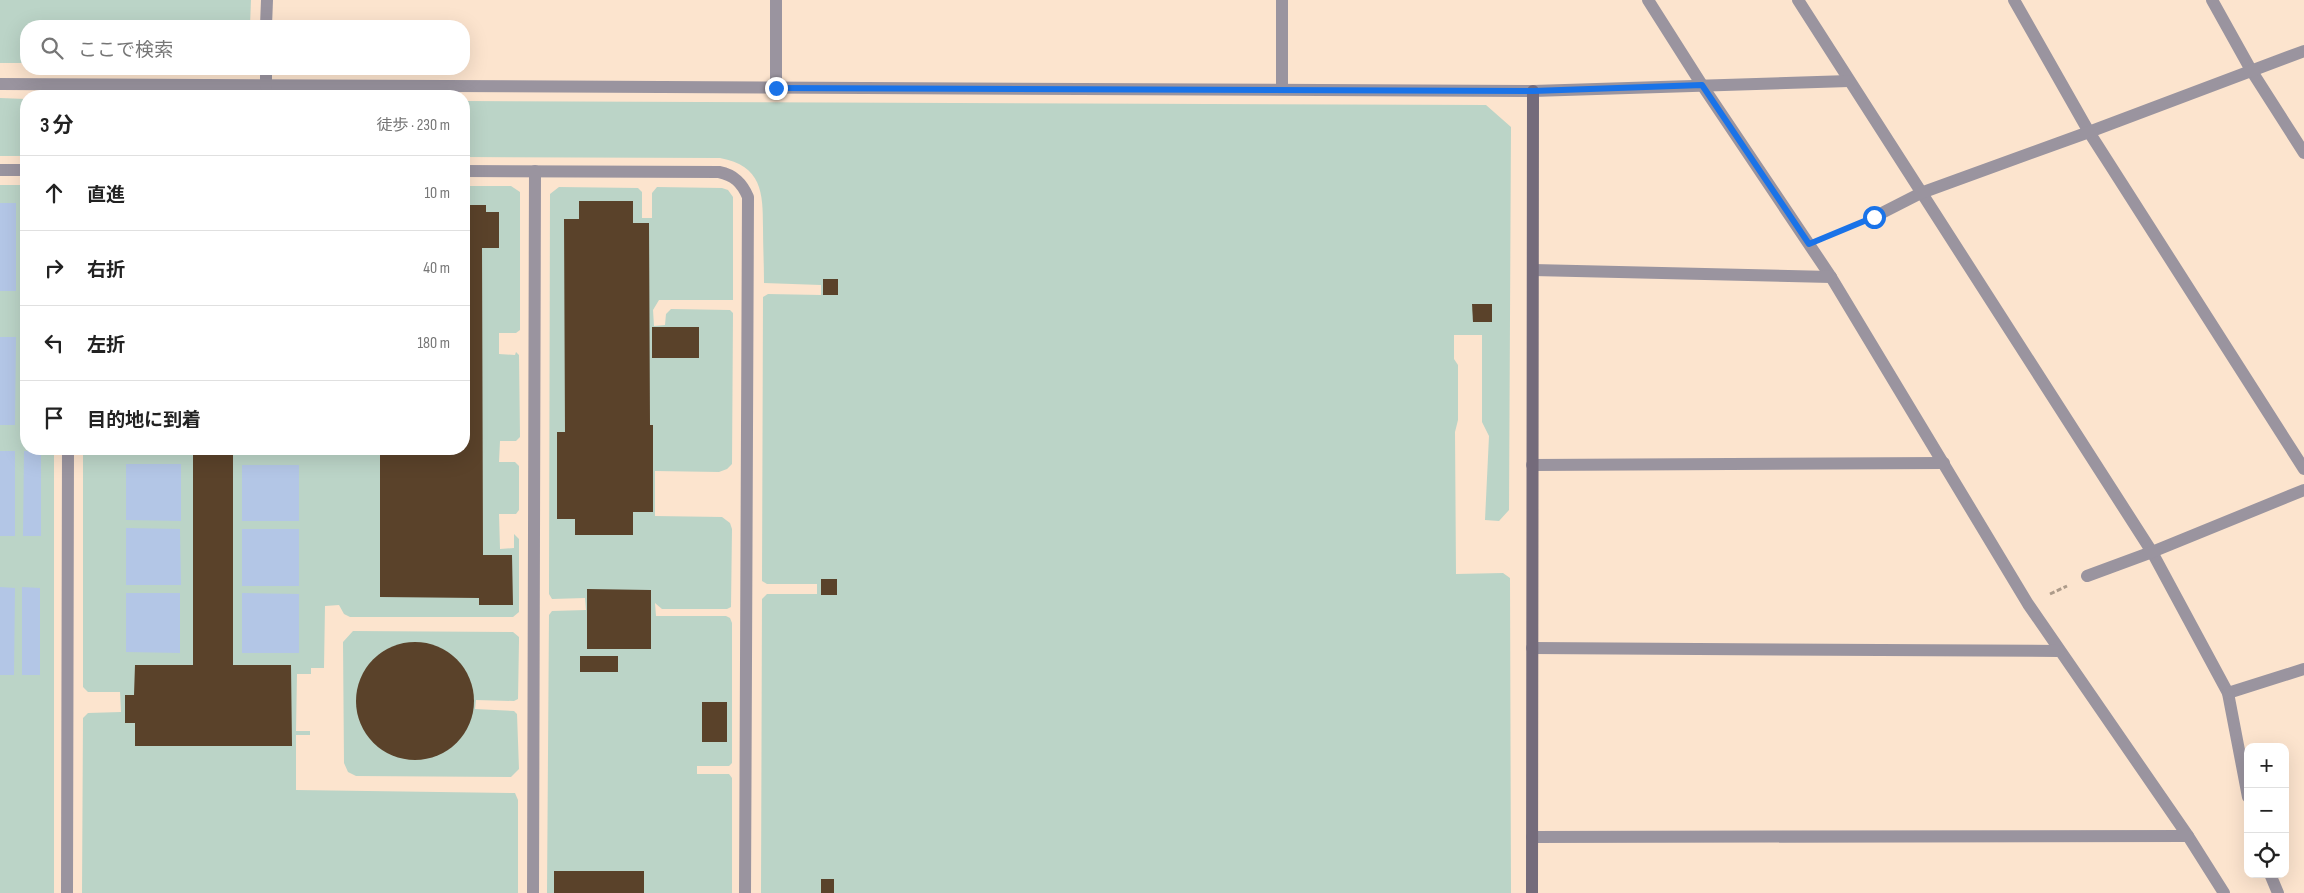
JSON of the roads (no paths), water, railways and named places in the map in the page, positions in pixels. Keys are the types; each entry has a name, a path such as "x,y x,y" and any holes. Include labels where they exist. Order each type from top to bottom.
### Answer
{"street":[{"path":"266,20 267,0"},
{"path":"776,0 776,88"},
{"path":"1282,0 1282,89"},
{"path":"1648,0 1702,85 1832,277 2028,604 2188,836 2224,893"},
{"path":"1798,0 2152,552 2228,693 2246,788"},
{"path":"2014,0 2089,132 2304,469"},
{"path":"2212,0 2252,70 2304,152"},
{"path":"1874,217 1921,192 2089,132 2304,51"},
{"path":"266,75 266,86"},
{"path":"0,84 1533,91 1849,81"},
{"path":"1532,893 1533,91"},
{"path":"0,170 20,170"},
{"path":"470,171 719,172 737,180 744,188 748,197 744,893"},
{"path":"533,893 535,171"},
{"path":"1533,270 1832,277"},
{"path":"67,893 68,455"},
{"path":"1532,465 1944,463"},
{"path":"2087,576 2152,552 2304,490"},
{"path":"1532,648 2059,651"},
{"path":"2228,693 2304,669"},
{"path":"1532,837 2188,836"},
{"path":"2272,878 2278,893"}],"water":[{"path":"0,203 16,203 16,291 0,291"},
{"path":"0,337 16,337 15,425 0,425"},
{"path":"0,451 15,451 15,536 0,536"},
{"path":"24,455 41,455 41,536 23,536"},
{"path":"126,464 181,464 181,521 126,520"},
{"path":"242,465 299,465 299,521 242,521"},
{"path":"126,528 180,529 181,585 126,585"},
{"path":"242,529 299,529 299,586 242,586"},
{"path":"0,587 15,588 14,675 0,675"},
{"path":"22,587 40,588 40,675 22,675"},
{"path":"126,593 180,593 180,653 126,652"},
{"path":"242,593 299,594 299,653 242,653"}]}
